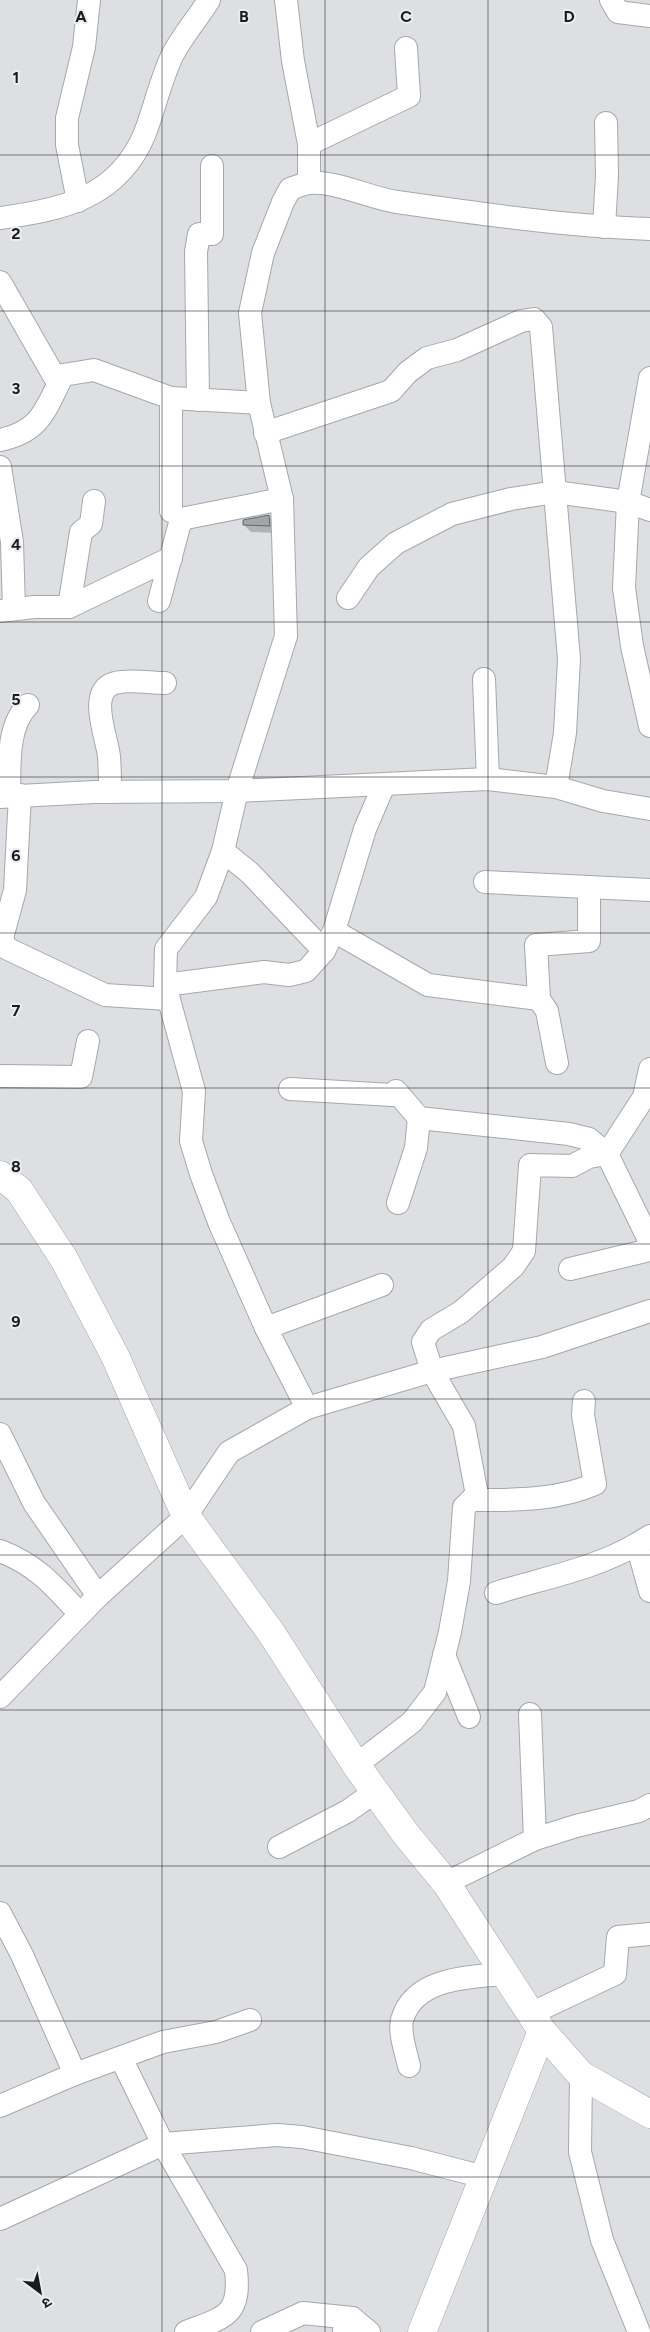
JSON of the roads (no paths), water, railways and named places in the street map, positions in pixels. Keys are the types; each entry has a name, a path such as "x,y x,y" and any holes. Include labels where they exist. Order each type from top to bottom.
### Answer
{"main road":[{"path":"0,1175 19,1190 64,1259 115,1356 186,1516 272,1634 356,1765 405,1833 446,1883 536,2023 581,2075 650,2114"},
{"path":"422,2332 484,2177 536,2023"}],"street":[{"path":"78,201 67,145 67,118 84,48 89,0"},
{"path":"0,218 70,205 102,189 126,168 144,134 173,54 209,0"},
{"path":"286,0 293,61 309,144 309,183"},
{"path":"611,0 618,12 650,16"},
{"path":"309,144 409,96 406,48"},
{"path":"604,227 607,175 606,123"},
{"path":"198,400 196,252 199,234 212,234 212,166"},
{"path":"307,1408 266,1328 219,1222 191,1141 194,1091 166,992 166,948 206,897 223,851 237,791 286,636 282,499 259,403 250,313 263,253 290,189 309,183 335,187 384,200 604,227 650,229"},
{"path":"0,282 58,383"},
{"path":"265,433 391,390 408,372 427,358 457,350 521,321 534,319 541,327 544,343 569,659 564,733 556,787"},
{"path":"0,440 27,430 40,421 63,375 94,370 171,398 259,403"},
{"path":"650,378 628,502 624,588 632,646 650,726"},
{"path":"171,398 172,511"},
{"path":"0,467 12,542 7,610 68,607 171,558"},
{"path":"348,598 369,567 396,543 452,514 511,499 555,492 628,502 650,510"},
{"path":"159,601 182,518 282,499"},
{"path":"68,607 81,532 91,524 94,501"},
{"path":"484,679 488,779"},
{"path":"110,792 109,756 100,719 100,702 105,690 113,684 165,683"},
{"path":"28,705 21,712 12,741 10,796 15,890 2,938 6,948 105,995 166,992 264,972 289,974 306,970 324,951 334,931 365,829 384,785"},
{"path":"10,796 110,792 237,791 488,779 556,787 603,801 650,809"},
{"path":"223,851 250,872 324,951"},
{"path":"485,882 650,890"},
{"path":"557,1063 547,1011 539,999 536,945 589,940 590,887"},
{"path":"334,931 428,985 539,999"},
{"path":"0,1076 81,1078 88,1041"},
{"path":"356,1765 412,1722 435,1692 459,1581 464,1507 477,1495 464,1426 432,1371 423,1342 431,1330 461,1312 513,1267 524,1251 530,1165 572,1166 589,1157 607,1154 644,1097 650,1069"},
{"path":"290,1089 392,1095 396,1091 419,1118 569,1134 589,1139 607,1154 650,1242"},
{"path":"398,1203 416,1148 419,1118"},
{"path":"570,1269 650,1250"},
{"path":"266,1328 382,1285"},
{"path":"0,1697 98,1596 186,1516 229,1452 307,1408 432,1371 542,1347 650,1312"},
{"path":"472,1500 555,1497 574,1493 595,1484 582,1415 584,1401"},
{"path":"0,1434 34,1502 98,1596"},
{"path":"496,1593 594,1565 617,1556 644,1540 650,1591"},
{"path":"0,1551 17,1558 40,1572 80,1614"},
{"path":"444,1655 469,1717"},
{"path":"530,1714 535,1839"},
{"path":"279,1847 348,1810 376,1791"},
{"path":"446,1883 535,1839 576,1826 639,1811 650,1805"},
{"path":"0,1913 22,1955 75,2074"},
{"path":"536,2023 615,1974 618,1937 650,1934"},
{"path":"409,2066 403,2038 402,2020 412,2001 427,1989 457,1978 505,1974"},
{"path":"0,2106 75,2074 163,2042 216,2032 250,2020"},
{"path":"121,2058 163,2144 236,2270 238,2291 234,2306 225,2315 186,2332"},
{"path":"581,2075 580,2152 602,2240 638,2332"},
{"path":"0,2219 163,2144 277,2135 302,2137 411,2158 484,2177"},
{"path":"262,2332 303,2313 355,2327"}]}
